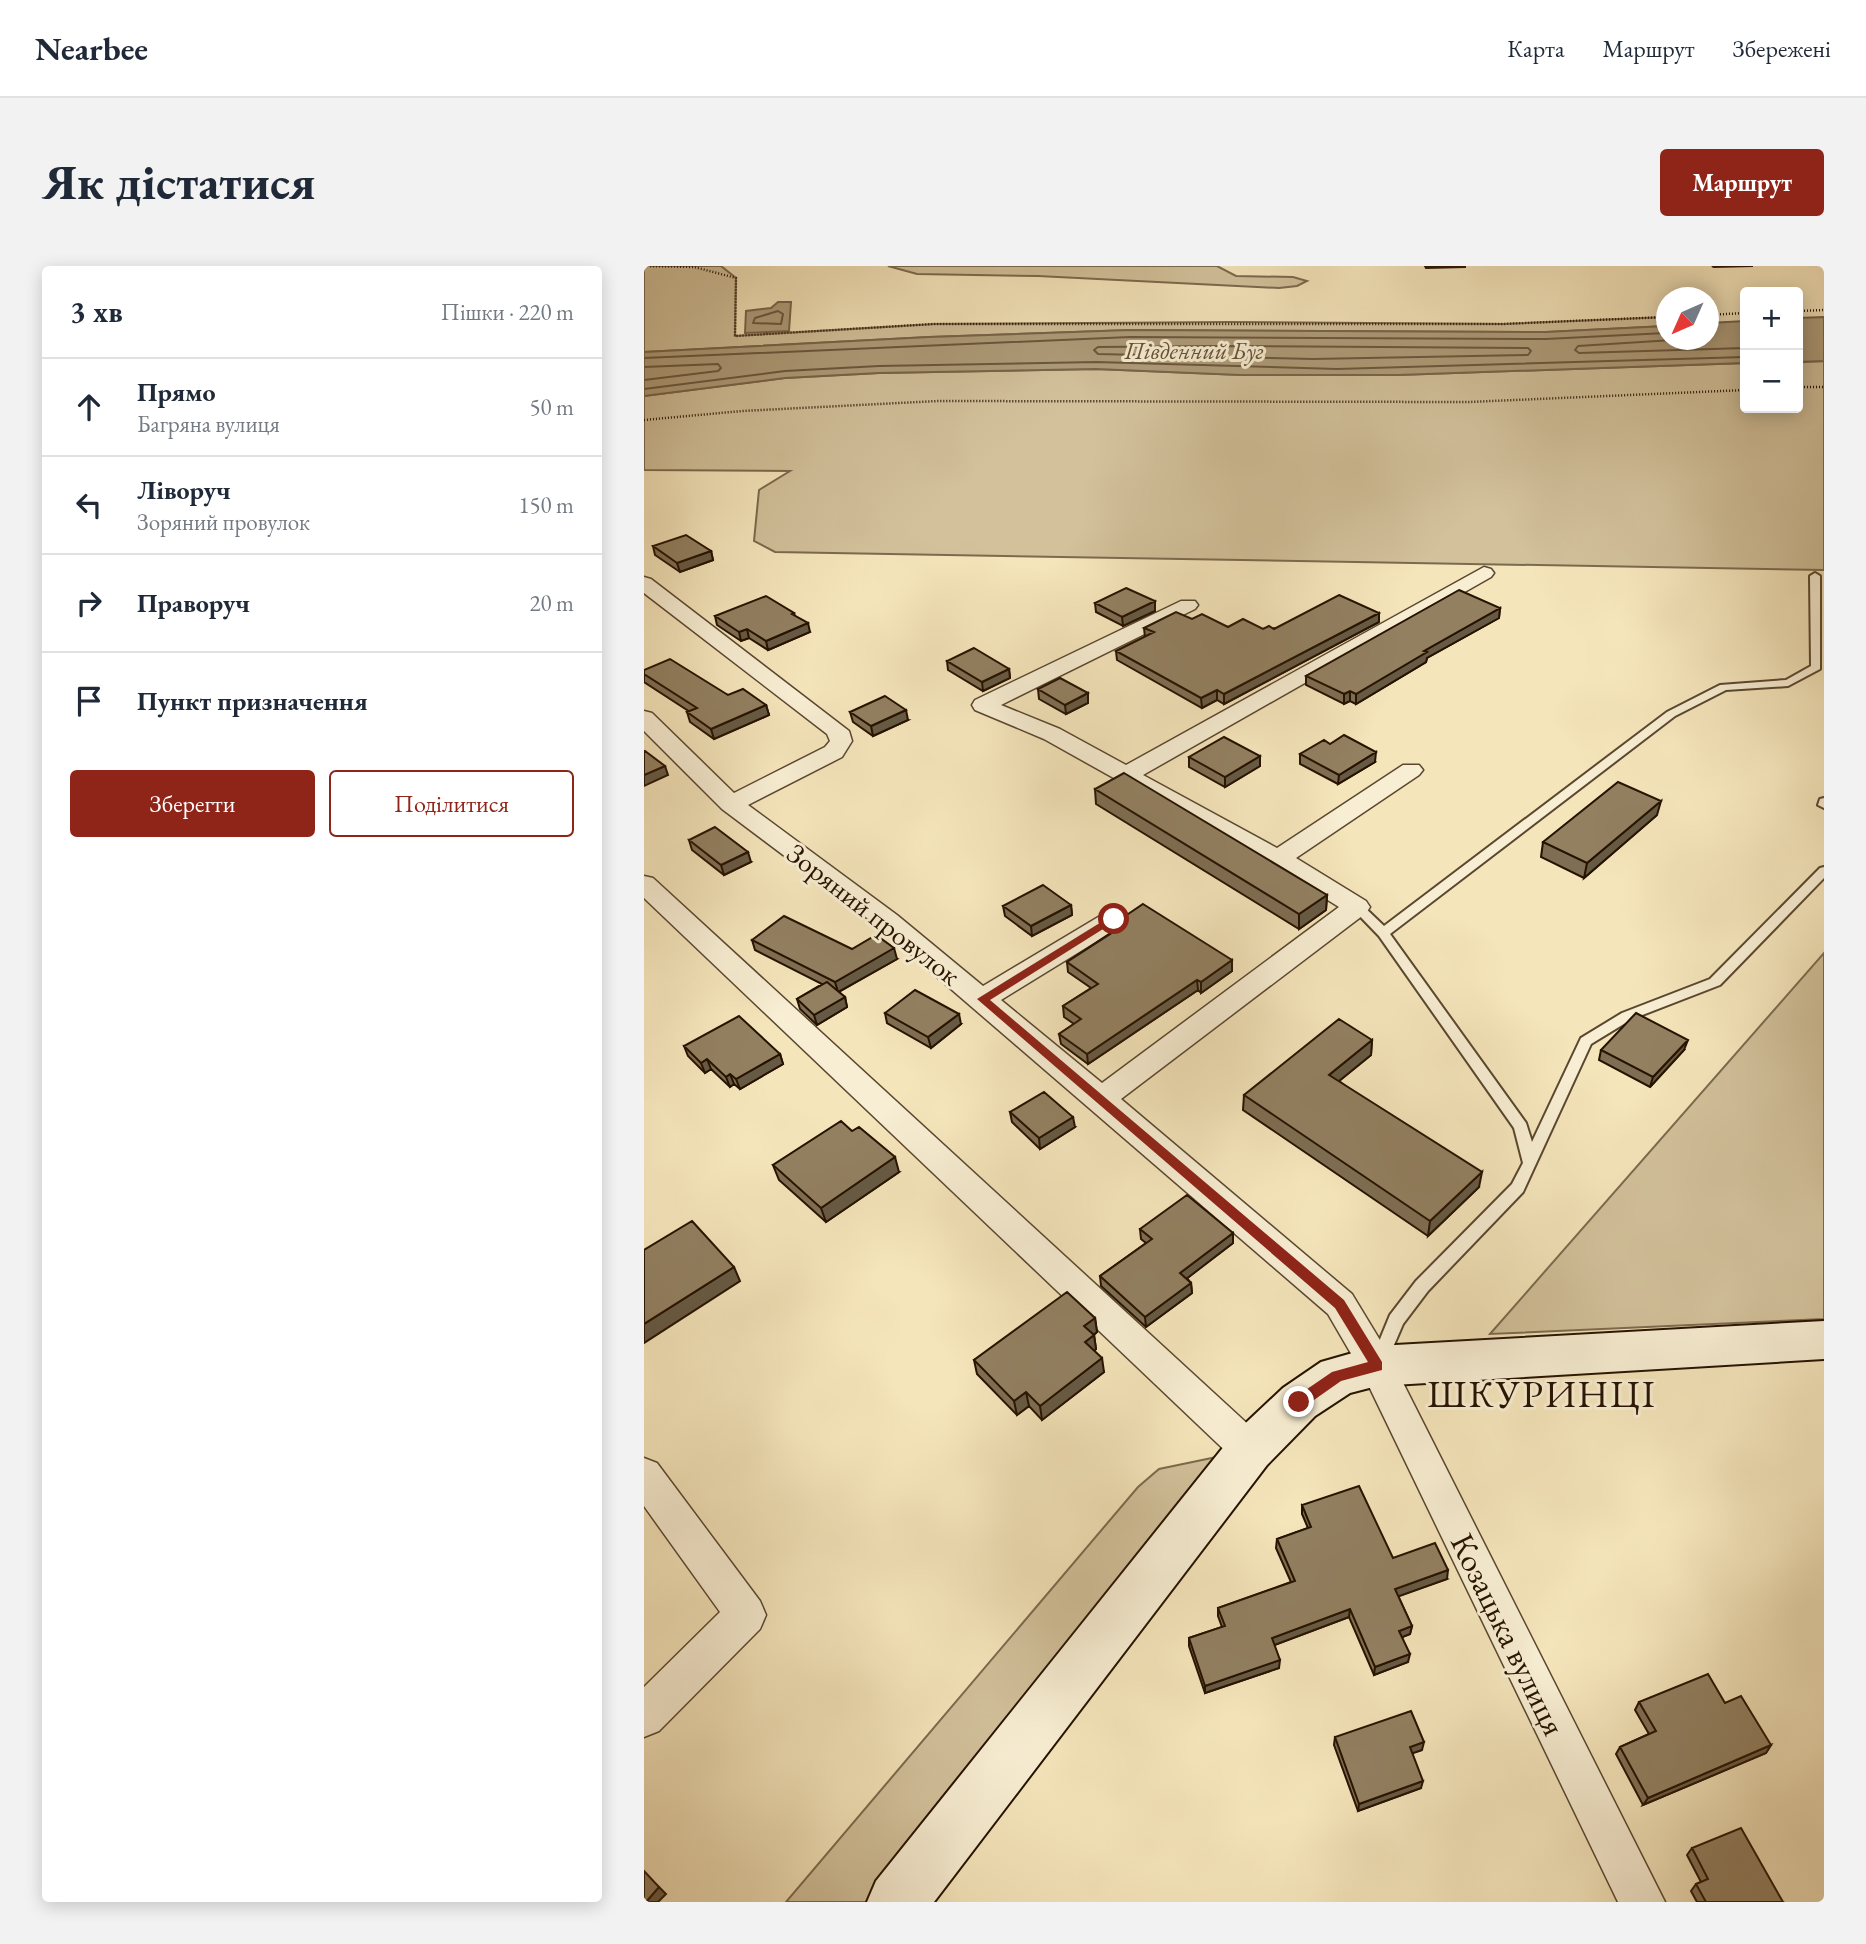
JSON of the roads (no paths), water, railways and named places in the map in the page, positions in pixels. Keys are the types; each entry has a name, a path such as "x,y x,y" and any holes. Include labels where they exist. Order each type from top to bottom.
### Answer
{"street":[{"path":"1126,775 1484,573"},
{"path":"644,583 838,731 841,741 834,752 731,804"},
{"path":"1101,1098 1357,907 1278,859 1052,734 983,705 1188,605"},
{"name":"Зоряний провулок","path":"646,723 731,804 888,921 1101,1098 1340,1304 1377,1366"},
{"path":"1278,859 1411,770"},
{"path":"644,884 1250,1451"},
{"path":"982,999 1114,919"},
{"path":"898,1901 1250,1451 1299,1402 1337,1376 1377,1366 1824,1340"},
{"name":"Козацька вулиця","path":"1377,1366 1642,1902"},
{"path":"644,1475 747,1615 644,1716"}],"lane":[{"path":"1383,933 1671,714 1724,687 1788,683 1816,667 1815,576"},
{"path":"1377,1366 1396,1320 1422,1286 1518,1188 1586,1041 1627,1016 1715,982 1824,871"},
{"path":"1357,907 1383,933 1521,1127 1530,1163"}],"water":[{"path":"778,302 791,302 789,331 745,333 746,311 771,308"},
{"path":"1824,317 1824,361 1803,362 1803,318"},
{"name":"Південний Буг","path":"1740,321 1740,363 1398,375 1241,375 1096,369 879,373 785,378 644,396 644,352 1130,330 1546,332 1656,326 1656,350 1719,350 1719,322"}],"district":[{"name":"ШКУРИНЦІ","path":"1542,1394"}]}
